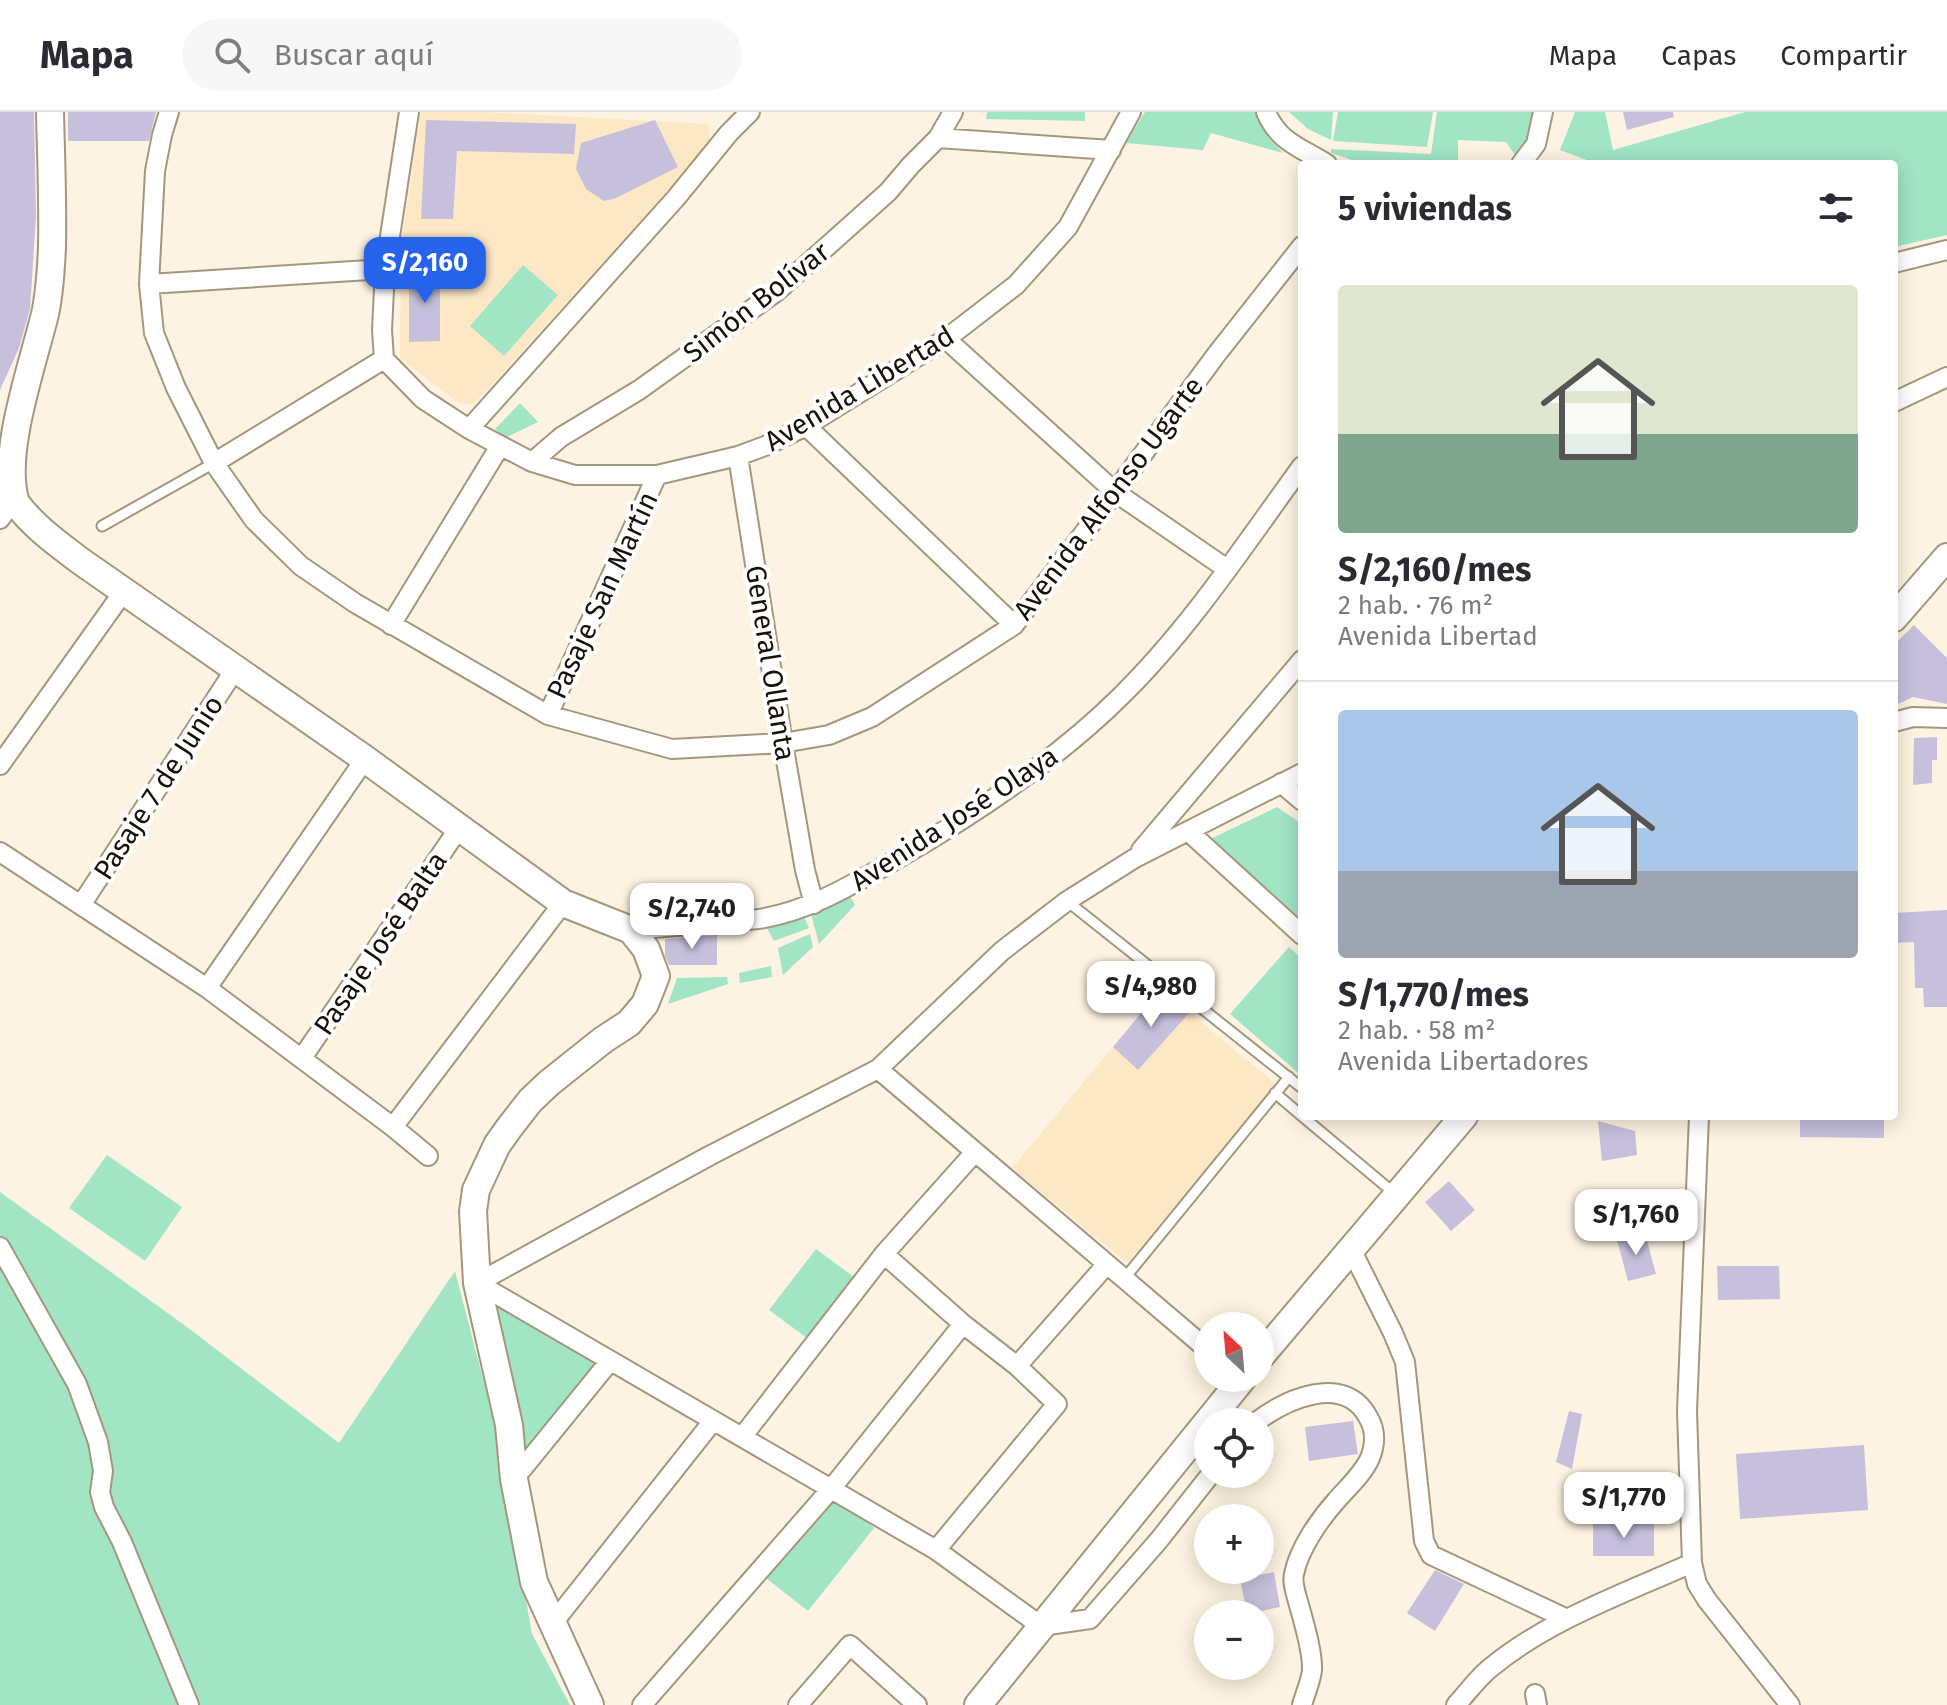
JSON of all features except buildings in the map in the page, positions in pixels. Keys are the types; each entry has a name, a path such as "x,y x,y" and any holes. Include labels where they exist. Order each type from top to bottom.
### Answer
{"street":[{"path":"50,112 53,207 50,279 45,314 7,430 5,505 563,903 631,930 646,949 656,976 645,1004 629,1023 603,1040 530,1101 497,1145 476,1190 473,1211 477,1283 509,1425 514,1479 534,1582 590,1705"},
{"name":"Avenida Alfonso Ugarte","path":"169,112 155,171 149,284 154,333 176,388 214,463 254,520 301,566 355,603 548,715 672,749 783,743 829,735 872,717 1014,625 1216,355 1298,251"},
{"path":"214,463 384,359 385,269 409,112"},
{"path":"469,429 750,112"},
{"name":"Simón Bolívar","path":"532,462 561,437 639,390 776,292 888,192 938,138 953,112"},
{"name":"Avenida Libertad","path":"384,359 423,399 469,429 532,462 575,475 657,475 738,456 806,426 946,339 1016,285 1068,227 1131,112"},
{"path":"1266,112 1283,138 1320,160"},
{"path":"1524,160 1536,144 1543,112"},
{"path":"938,138 1111,150"},
{"path":"1898,261 1947,250"},
{"path":"149,284 385,269"},
{"path":"946,339 1115,492 1227,569"},
{"path":"1898,400 1947,377"},
{"path":"806,426 1014,625"},
{"path":"391,625 500,446"},
{"name":"General Ollanta","path":"738,456 783,743 805,870 814,904"},
{"name":"Avenida José Olaya","path":"631,930 759,919 780,916 814,904 920,846 1018,781 1056,754 1123,695 1172,641 1298,471"},
{"name":"Pasaje San Martín","path":"548,715 657,475"},
{"path":"1898,613 1947,557"},
{"path":"0,765 124,591"},
{"path":"1135,858 1298,665"},
{"name":"Pasaje 7 de Junio","path":"81,905 236,668"},
{"path":"1898,721 1913,717 1947,718"},
{"path":"207,988 365,759"},
{"path":"477,1283 709,1156 878,1069 1002,951 1067,901 1135,858 1298,775"},
{"path":"1281,783 1298,798"},
{"name":"Pasaje José Balta","path":"302,1058 459,828"},
{"path":"1188,831 1298,931"},
{"path":"0,852 207,988 428,1156"},
{"path":"393,1127 563,903"},
{"path":"878,1069 1194,1338"},
{"path":"1274,1340 1461,1120"},
{"path":"1699,1120 1687,1411 1692,1563 1697,1584 1707,1600 1790,1705"},
{"path":"742,1437 884,1254 975,1152"},
{"path":"0,1247 77,1384 98,1442 103,1471 100,1492 104,1507 122,1542 189,1705"},
{"path":"1351,1249 1405,1362 1424,1541 1431,1555 1567,1619"},
{"path":"884,1254 963,1324 1017,1366 1057,1404 936,1550"},
{"path":"1017,1366 1107,1264"},
{"path":"477,1283 936,1550 1041,1626 1090,1619 1200,1488"},
{"path":"642,1705 831,1489 963,1324"},
{"path":"514,1479 610,1361"},
{"path":"978,1705 1230,1392"},
{"path":"1274,1410 1311,1395 1333,1393 1344,1396 1364,1410 1375,1440 1370,1459 1333,1504 1297,1561 1293,1579 1312,1670 1302,1705"},
{"path":"553,1623 713,1421"},
{"path":"1456,1705 1489,1669 1532,1639 1567,1619 1692,1563"},
{"path":"798,1705 850,1645 917,1705"}],"lane":[{"path":"102,526 214,463"},
{"path":"1067,901 1298,1085"},
{"path":"1124,1279 1289,1077"},
{"path":"1275,1093 1298,1113"},
{"path":"1307,1120 1396,1195"}],"shaded area":[{"path":"421,112 484,112 708,124 711,143 473,405 457,402 400,358 401,247"},
{"path":"1161,989 1276,1084 1127,1263 1012,1168"}],"green space":[{"path":"987,112 1085,112 1085,121 986,119"},
{"path":"1145,112 1257,112 1268,137 1283,153 1211,133 1203,150 1126,143"},
{"path":"1289,112 1333,112 1331,140 1308,129"},
{"path":"1338,112 1433,112 1427,147 1333,141"},
{"path":"1437,112 1535,112 1527,139 1515,155 1506,142 1458,140 1458,160 1352,160 1331,153 1331,149 1431,154"},
{"path":"1575,112 1605,112 1613,150 1745,112 1947,112 1947,235 1898,246 1898,160 1587,160 1560,150"},
{"path":"523,265 558,295 504,356 470,326"},
{"path":"520,403 538,422 505,438 495,429"},
{"path":"1277,807 1298,821 1298,917 1206,841"},
{"path":"850,896 855,905 819,944 811,914"},
{"path":"804,917 809,928 774,941 767,928"},
{"path":"810,934 813,947 783,975 778,948"},
{"path":"1289,947 1298,955 1298,1073 1230,1014"},
{"path":"771,966 772,977 740,983 739,973"},
{"path":"727,977 728,984 668,1004 677,978"},
{"path":"107,1155 182,1207 145,1261 69,1208"},
{"path":"0,1192 187,1327 339,1443 455,1271 494,1421 532,1634 570,1705 0,1705"},
{"path":"816,1249 854,1277 807,1338 769,1310"},
{"path":"477,1283 610,1361 514,1479"},
{"path":"831,1489 874,1528 808,1611 762,1575"}]}
